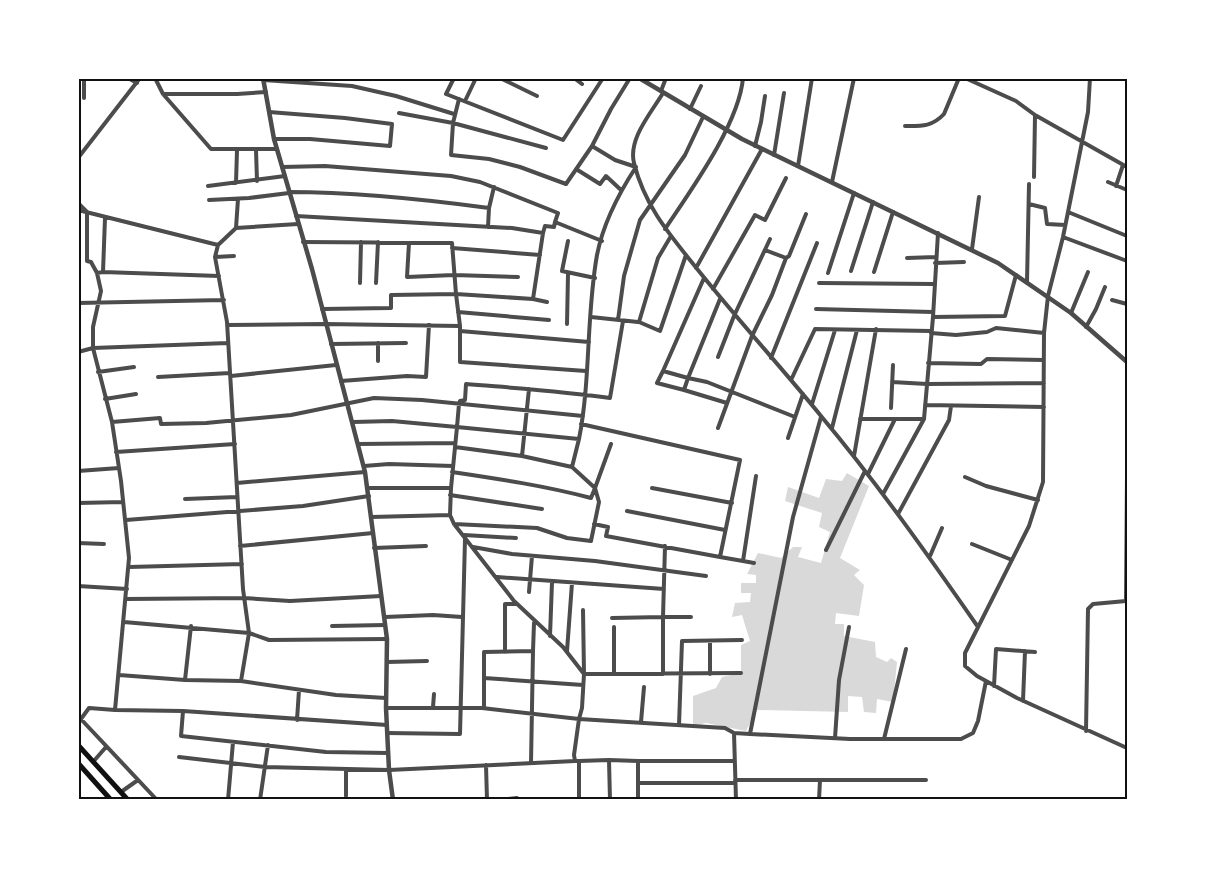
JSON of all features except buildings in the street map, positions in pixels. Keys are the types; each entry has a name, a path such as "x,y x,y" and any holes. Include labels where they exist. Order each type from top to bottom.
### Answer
{"main road":[{"path":"78,745 128,800"},
{"path":"78,763 111,800"}],"street":[{"path":"84,78 84,98"},
{"path":"128,78 137,83"},
{"path":"78,158 140,78"},
{"path":"155,78 162,94 211,149 277,149"},
{"path":"453,78 446,94 564,140 603,78"},
{"path":"465,101 476,78"},
{"path":"500,78 537,96"},
{"path":"574,78 582,84"},
{"path":"459,99 454,114 451,155 489,159 520,167 566,184 592,146 630,78"},
{"path":"639,78 755,146 972,249 1048,296 1127,362"},
{"path":"666,78 662,93 635,140 633,151 639,183 650,207 734,316 803,394 883,494 978,627"},
{"path":"665,229 694,186 726,130 739,101 743,78"},
{"path":"798,166 812,78"},
{"path":"832,182 854,78"},
{"path":"905,126 927,126 940,118 944,114 959,78"},
{"path":"965,78 1005,94 1035,115 1125,166 1116,186"},
{"path":"1090,78 1088,112 1063,237 1048,296 1044,333 1043,482 1029,526 965,653 965,666 994,686 1023,701 1127,748"},
{"path":"393,800 386,708 387,639 366,472 274,139 263,79 352,86 396,96 454,114"},
{"path":"690,109 701,86"},
{"path":"162,94 266,92"},
{"path":"774,154 784,93"},
{"path":"755,146 765,96"},
{"path":"269,112 392,124 390,146 310,139 274,139"},
{"path":"399,113 453,123 546,148"},
{"path":"1034,177 1035,115"},
{"path":"584,674 567,652 516,604 454,524 450,515 450,495 459,401 465,400 466,384 610,398 624,276 640,220 685,155 703,117"},
{"path":"592,146 615,160 636,167"},
{"path":"696,268 725,220 762,149"},
{"path":"236,183 237,150"},
{"path":"256,150 256,181"},
{"path":"282,167 325,166 451,176 480,182 558,213 554,227 545,226 533,299"},
{"path":"572,467 583,416 598,254 621,190 636,167"},
{"path":"576,169 600,184 606,176 621,190"},
{"path":"208,186 285,176"},
{"path":"713,289 755,215 765,220 786,178"},
{"path":"1108,182 1127,190"},
{"path":"1027,282 1029,184"},
{"path":"488,227 489,208 494,187"},
{"path":"209,200 289,193 348,192 418,198 489,208"},
{"path":"828,273 854,192"},
{"path":"972,249 979,196"},
{"path":"236,228 238,199"},
{"path":"851,271 873,202"},
{"path":"78,203 87,212 87,261 91,262 97,273 101,291 93,327 93,348 111,423 126,520 129,567 115,710"},
{"path":"1029,204 1045,208 1047,224 1065,225"},
{"path":"78,210 218,245"},
{"path":"873,272 893,212"},
{"path":"1068,212 1127,236"},
{"path":"718,428 752,336 806,214"},
{"path":"295,216 488,227 543,233"},
{"path":"103,272 105,218"},
{"path":"555,222 602,241"},
{"path":"241,681 249,633 240,546 227,325 215,257 218,245 236,228 298,224"},
{"path":"883,494 924,419 938,233"},
{"path":"639,322 658,258 671,236"},
{"path":"1063,237 1127,261"},
{"path":"718,357 734,316 770,239"},
{"path":"568,241 562,271 595,278"},
{"path":"303,242 452,243 460,328 460,362 586,371"},
{"path":"360,283 361,242"},
{"path":"376,283 378,242"},
{"path":"408,243 407,277 454,275 518,277"},
{"path":"771,358 817,243"},
{"path":"452,248 540,255"},
{"path":"765,250 786,258"},
{"path":"591,317 639,322 660,331 686,255"},
{"path":"215,257 234,256"},
{"path":"907,258 936,257"},
{"path":"935,263 964,262"},
{"path":"1071,313 1088,272"},
{"path":"97,273 219,276"},
{"path":"567,324 568,274"},
{"path":"816,309 1005,316 1016,275"},
{"path":"704,278 657,383 727,403"},
{"path":"819,283 933,284"},
{"path":"1086,328 1105,287"},
{"path":"322,309 391,308 391,294 456,294 547,302"},
{"path":"684,390 720,298"},
{"path":"78,303 224,300"},
{"path":"1112,300 1127,304"},
{"path":"458,312 549,320"},
{"path":"227,325 429,325 589,342"},
{"path":"341,381 407,376 426,377 429,325"},
{"path":"791,380 815,329 876,329 956,335 987,332 996,328 1044,333"},
{"path":"854,457 876,329"},
{"path":"811,405 835,330"},
{"path":"831,429 857,330"},
{"path":"78,352 93,348 228,343"},
{"path":"331,344 406,343"},
{"path":"378,344 378,361"},
{"path":"928,363 981,364 987,358 1044,360"},
{"path":"158,377 230,374 336,365"},
{"path":"891,408 893,365"},
{"path":"99,372 134,367"},
{"path":"663,371 706,382 795,417"},
{"path":"892,382 1044,384"},
{"path":"522,456 529,389"},
{"path":"105,399 136,394"},
{"path":"788,438 803,394"},
{"path":"111,423 160,418 160,424 291,415 375,398 583,416"},
{"path":"925,405 1044,407"},
{"path":"898,514 949,420 951,406"},
{"path":"750,734 793,517 821,416"},
{"path":"860,419 924,419"},
{"path":"826,550 895,419"},
{"path":"352,422 392,421 579,439"},
{"path":"581,424 740,460 720,556"},
{"path":"116,452 235,444"},
{"path":"358,444 455,445 572,467 595,488 599,502 591,541 567,538 537,528 454,524"},
{"path":"452,472 515,481 591,498 611,444"},
{"path":"364,466 389,464 453,466"},
{"path":"78,471 119,468"},
{"path":"237,483 366,472"},
{"path":"743,561 756,476"},
{"path":"1086,731 1088,609 1093,604 1126,601 1127,476"},
{"path":"965,477 986,486 1038,501"},
{"path":"368,488 451,488"},
{"path":"652,488 732,502"},
{"path":"450,495 542,509"},
{"path":"126,520 303,506 369,496"},
{"path":"185,500 237,497"},
{"path":"78,503 123,502"},
{"path":"627,511 725,530"},
{"path":"371,517 450,515"},
{"path":"594,524 608,527 606,536 754,563"},
{"path":"930,557 942,528"},
{"path":"240,546 373,533"},
{"path":"464,536 516,538"},
{"path":"387,733 460,734 464,536"},
{"path":"78,543 104,544"},
{"path":"972,544 1012,560"},
{"path":"375,548 426,546"},
{"path":"473,546 532,556 595,561 706,576"},
{"path":"663,674 665,546"},
{"path":"529,592 532,556"},
{"path":"129,567 242,564"},
{"path":"497,577 664,589"},
{"path":"550,637 552,582"},
{"path":"567,652 572,583"},
{"path":"78,586 127,589"},
{"path":"126,599 244,598 290,601 381,596"},
{"path":"505,652 505,604 516,604"},
{"path":"579,800 577,761 584,674 583,610"},
{"path":"385,617 433,615 462,617"},
{"path":"612,618 691,617"},
{"path":"124,622 191,626 249,633 269,640 387,639"},
{"path":"531,763 534,622"},
{"path":"332,626 385,625"},
{"path":"185,680 191,626"},
{"path":"614,627 614,674"},
{"path":"835,738 839,680 849,627"},
{"path":"679,725 682,641 742,640"},
{"path":"710,642 710,674"},
{"path":"884,739 906,649"},
{"path":"994,686 996,649 1035,652"},
{"path":"484,708 484,652 533,651"},
{"path":"1023,701 1025,651"},
{"path":"387,662 427,662"},
{"path":"584,674 741,673"},
{"path":"119,675 241,681 336,695 386,698"},
{"path":"484,678 583,685"},
{"path":"386,708 484,708 579,719 725,728 734,733 750,734 835,738 961,739 973,733 978,721 986,681"},
{"path":"642,722 644,687"},
{"path":"297,720 299,690"},
{"path":"433,707 434,694"},
{"path":"148,800 155,798 79,720 89,708 183,711 387,725"},
{"path":"183,711 181,736 326,752 388,753"},
{"path":"734,733 736,800"},
{"path":"228,800 233,742"},
{"path":"260,800 268,746"},
{"path":"93,762 106,747"},
{"path":"179,757 266,767 389,770 609,760 735,761"},
{"path":"609,760 610,800"},
{"path":"638,761 638,800"},
{"path":"486,765 487,800"},
{"path":"346,769 346,796"},
{"path":"121,792 138,780"},
{"path":"819,800 820,780"},
{"path":"638,783 926,780"},
{"path":"499,800 517,800"}],"shaded area":[{"path":"847,473 869,486 840,558 860,570 854,575 864,585 859,616 836,613 835,624 844,624 844,636 875,642 876,657 887,662 891,658 897,662 893,702 877,699 876,713 864,712 862,697 848,696 848,712 757,710 746,731 706,723 693,726 693,696 716,688 722,677 741,673 741,645 750,641 742,615 732,617 735,603 750,602 751,593 741,593 741,583 756,583 756,575 747,574 758,553 781,558 793,547 802,547 798,557 821,563 830,532 819,527 822,513 785,501 788,487 819,498 826,479 842,481"}]}
